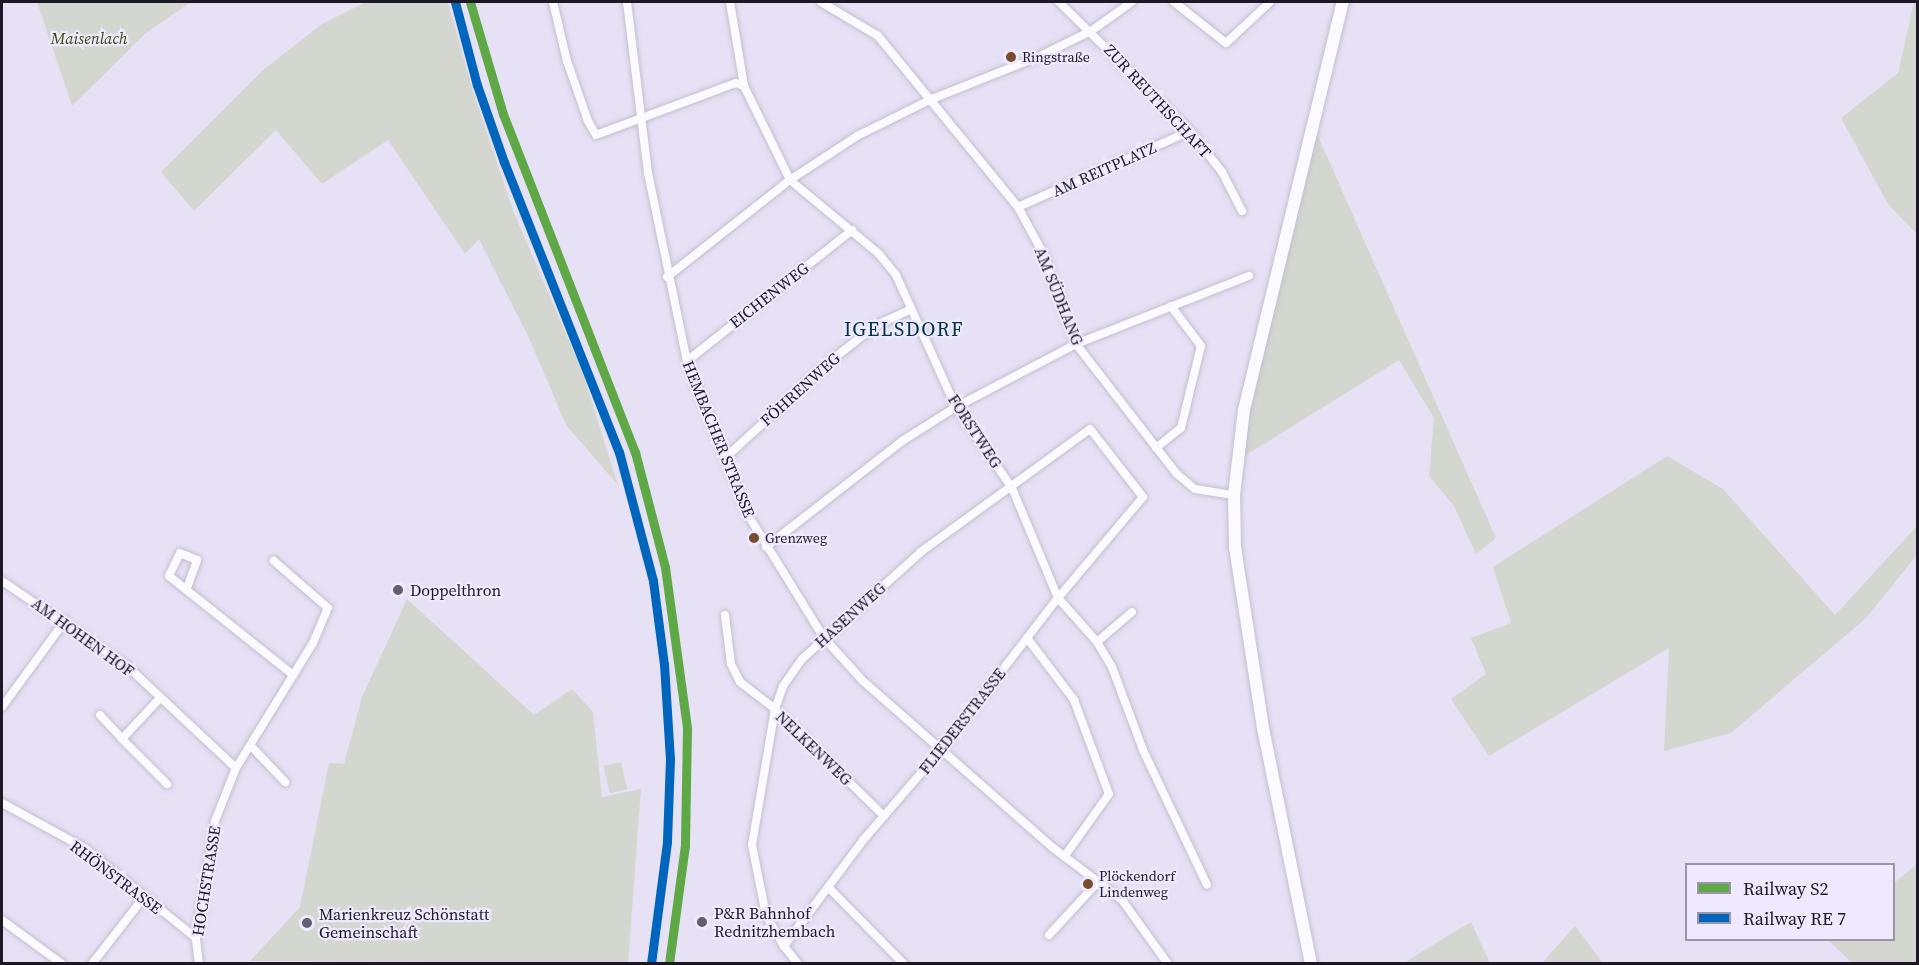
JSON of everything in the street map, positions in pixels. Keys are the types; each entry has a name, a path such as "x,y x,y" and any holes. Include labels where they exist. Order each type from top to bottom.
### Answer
{"main road":[{"path":"1311,963 1263,728 1236,547 1234,495 1244,410 1343,2"}],"street":[{"path":"553,2 567,60 588,121 596,135 736,82 744,86"},
{"name":"HEMBACHER STRASSE","path":"627,2 640,117 667,277 687,361 748,516 824,638 863,681 940,751 1064,856 1122,900 1168,963"},
{"path":"730,2 744,86 766,139 790,180"},
{"name":"AM SÜDHANG","path":"821,2 878,36 932,99 1018,207 1045,257 1076,344 1156,448 1195,489 1234,495"},
{"name":"ZUR REUTHSCHAFT","path":"1059,2 1190,131 1222,172 1242,211"},
{"path":"667,277 790,180 857,136 932,99 1040,57 1091,31 1132,2"},
{"path":"1174,2 1226,43 1270,2"},
{"name":"AM REITPLATZ","path":"1018,207 1190,131"},
{"name":"FORSTWEG","path":"790,180 852,230 896,275 956,406 1012,488 1058,598 1097,642 1112,667 1143,750 1207,885"},
{"name":"EICHENWEG","path":"687,361 852,230"},
{"path":"766,547 902,441 956,406 1076,344 1249,276"},
{"path":"1156,448 1182,428 1201,346 1171,306"},
{"name":"FÖHRENWEG","path":"725,458 832,359 875,326 910,309"},
{"name":"HASENWEG","path":"798,963 784,946 766,915 752,845 775,709 783,686 802,659 921,552 1012,488 1090,429 1143,497"},
{"name":"FLIEDERSTRASSE","path":"784,946 884,816 940,751 1058,598 1143,497"},
{"name":"HOCHSTRASSE","path":"199,963 196,938 215,821 236,768 294,675 328,608 274,561"},
{"name":"AM HOHEN HOF","path":"2,581 65,621 127,666 236,768"},
{"path":"187,588 294,675"},
{"path":"1097,642 1132,612"},
{"name":"NELKENWEG","path":"725,615 731,664 740,682 775,709 884,816"},
{"path":"2,707 65,621"},
{"path":"1027,638 1074,700 1110,794 1064,856"},
{"path":"122,739 160,698"},
{"path":"100,715 167,784"},
{"path":"251,746 285,782"},
{"name":"RHÖNSTRASSE","path":"2,803 86,849 196,938"},
{"path":"1048,935 1097,883"},
{"path":"829,888 904,963"},
{"path":"92,963 144,897"},
{"path":"2,920 62,963"}],"green space":[{"name":"Maisenlach","path":"37,2 191,2 147,32 72,106"},
{"path":"366,2 448,2 473,91 514,213 582,371 618,485 566,425 529,338 479,239 465,254 388,140 322,184 276,130 194,211 161,172 263,70 322,24"},
{"path":"1914,2 1918,2 1917,234 1888,204 1841,118 1898,73"},
{"path":"1317,134 1496,538 1476,554 1454,506 1429,476 1434,418 1399,360 1235,462"},
{"path":"1667,456 1723,489 1835,615 1917,526 1917,555 1865,619 1731,733 1664,751 1669,648 1489,756 1451,699 1486,674 1471,638 1511,623 1493,567"},
{"path":"407,599 534,715 572,689 593,712 602,797 641,789 628,963 250,961 300,907 329,763 344,764 362,697"},
{"path":"621,762 627,789 610,793 603,766"},
{"path":"1917,864 1917,963 1852,963 1829,941 1895,941 1895,882"},
{"path":"1471,922 1490,963 1404,963 1431,946"},
{"path":"1575,926 1603,963 1542,963"}],"rail line":[{"name":"S2","path":"470,2 503,114 635,452 665,567 687,728 685,845 669,964"}],"transit line":[{"path":"455,2 477,85 504,162 619,452 653,581 664,664 670,759 667,842 651,964"}],"place":[{"name":"Ringstraße","path":"1011,57"},
{"name":"Grenzweg","path":"754,538"},
{"name":"Doppelthron","path":"398,590"},
{"name":"Plöckendorf Lindenweg","path":"1088,884"},
{"name":"P&R Bahnhof Rednitzhembach","path":"702,922"},
{"name":"Marienkreuz Schönstatt Gemeinschaft","path":"307,923"}],"district":[{"name":"IGELSDORF","path":"904,329"}]}
